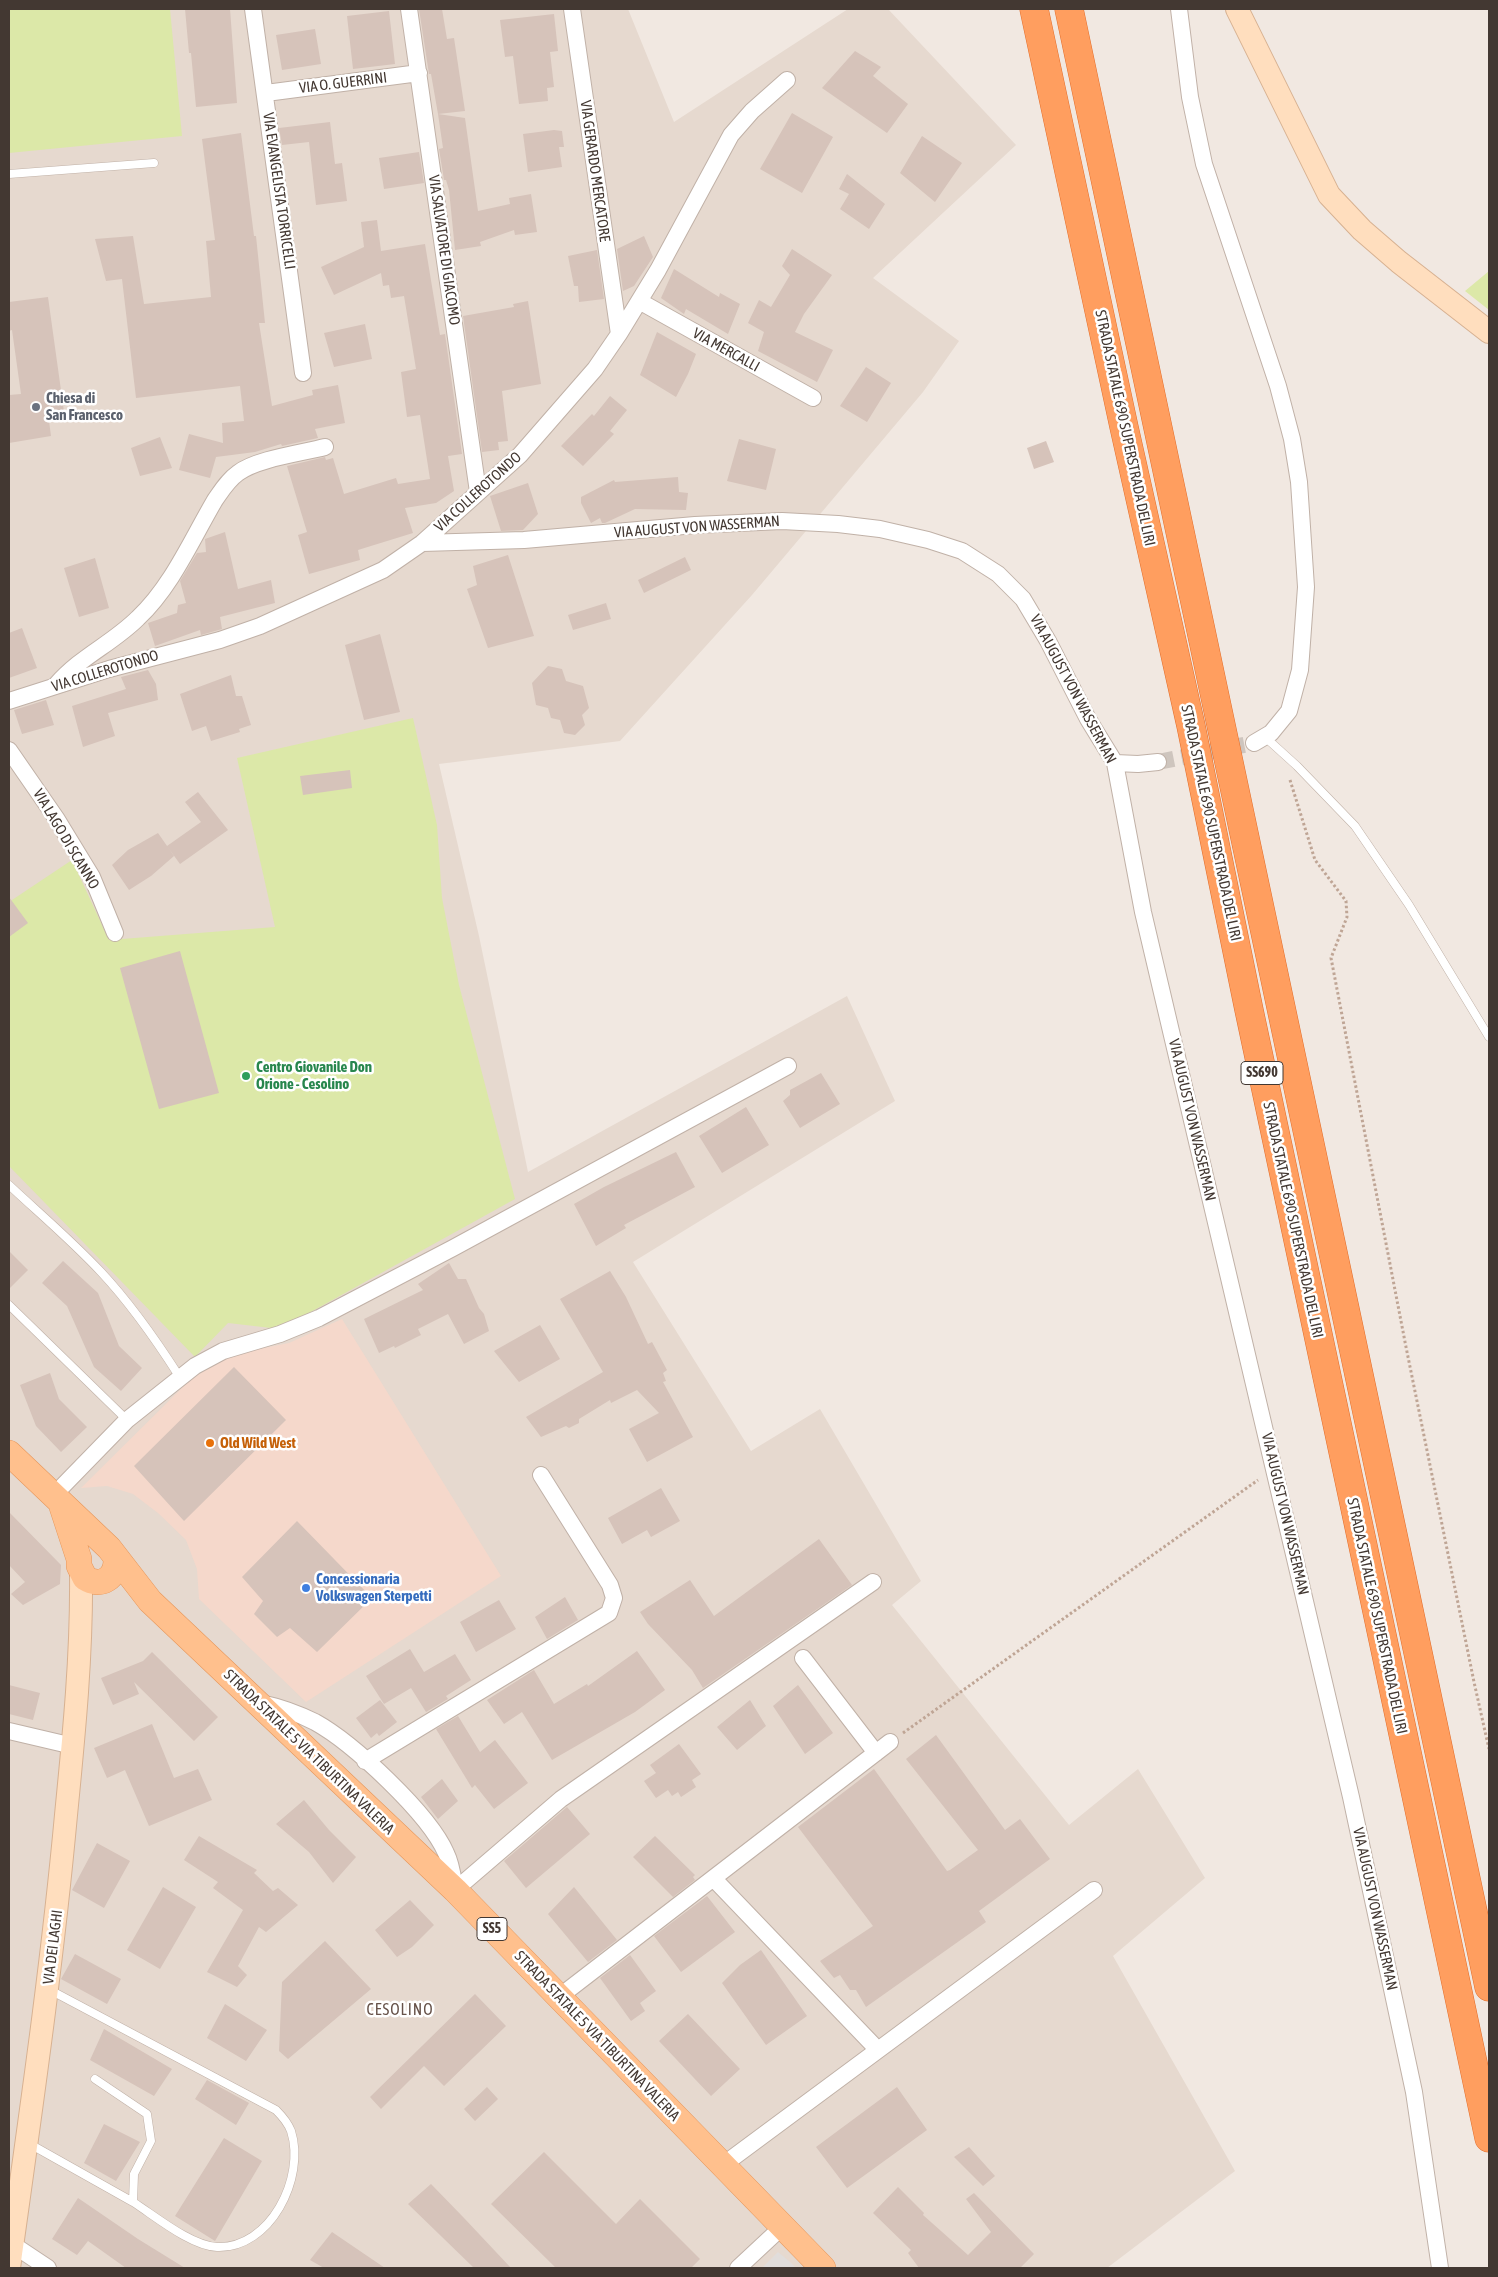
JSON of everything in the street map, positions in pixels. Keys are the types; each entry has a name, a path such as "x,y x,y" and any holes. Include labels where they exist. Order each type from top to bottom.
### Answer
{"highway":[{"name":"STRADA STATALE 690 SUPERSTRADA DEL LIRI","path":"1034,9 1191,726 1249,1010 1489,2138"},
{"name":"STRADA STATALE 690 SUPERSTRADA DEL LIRI","path":"1069,9 1489,1987"}],"main road":[{"name":"STRADA STATALE 5 VIA TIBURTINA VALERIA","path":"9,1453 111,1553 150,1601 455,1890 823,2268"},
{"name":"STRADA STATALE 5 VIA TIBURTINA VALERIA","path":"57,1500 91,1574 150,1601"},
{"path":"98,1544 111,1553 115,1572 91,1574 87,1548 98,1544"}],"street":[{"name":"VIA EVANGELISTA TORRICELLI","path":"253,9 303,373"},
{"name":"VIA SALVATORE DI GIACOMO","path":"409,9 478,492"},
{"name":"VIA GERARDO MERCATORE","path":"572,9 619,334"},
{"path":"1179,9 1190,97 1204,164 1278,386 1292,438 1299,482 1306,587 1300,670 1289,710 1280,724 1260,740"},
{"path":"1237,9 1329,195 1362,230 1399,262 1489,332"},
{"name":"VIA O. GUERRINI","path":"266,93 419,73"},
{"name":"VIA COLLEROTONDO","path":"9,701 126,663 220,640 260,626 383,570 422,543 520,454 595,368 619,334 676,239 731,135 756,107 787,80"},
{"name":"VIA MERCALLI","path":"639,301 813,398"},
{"path":"56,685 77,663 129,626 157,598 215,500 224,486 237,473 255,464 325,447"},
{"name":"VIA AUGUST VON WASSERMAN","path":"422,543 524,540 694,525 782,521 867,527 938,543 962,552 990,568 1008,582 1023,599 1048,641 1088,719 1115,763 1140,902 1349,1789 1409,2069 1421,2133 1440,2268"},
{"name":"VIA LAGO DI SCANNO","path":"9,750 56,818 92,878 115,933"},
{"path":"1115,763 1138,764 1158,762"},
{"path":"57,1500 127,1420 179,1376 195,1366 223,1351 280,1334 318,1318 462,1244 788,1066"},
{"path":"365,1761 609,1613 614,1598 610,1585 541,1475"},
{"name":"VIA DEI LAGHI","path":"9,2268 48,1989 73,1746 82,1623 91,1574"},
{"path":"258,1703 292,1712 315,1723 365,1761 408,1801 438,1840 450,1865 455,1890 561,1799 873,1582"},
{"path":"803,1658 876,1753"},
{"path":"9,1731 73,1746"},
{"path":"559,1997 890,1742"},
{"path":"714,1878 878,2050"},
{"path":"722,2165 1094,1890"},
{"path":"738,2268 782,2226"},
{"path":"12,2244 48,2268"}],"lane":[{"path":"9,174 154,163"},
{"path":"1260,740 1282,752 1355,826 1409,905 1489,1037"},
{"path":"9,1186 92,1262 112,1284 151,1334 179,1376"},
{"path":"9,1305 127,1420"},
{"path":"27,2143 133,2202 199,2243 216,2247 234,2245 259,2230 280,2207 294,2164 291,2132 283,2117 268,2104 48,1989"},
{"path":"95,2079 147,2114 151,2140 134,2174 133,2202"}],"path":[{"path":"1282,752 1315,860 1346,901 1347,917 1331,958 1408,1356 1489,1749"},
{"path":"890,1742 1274,1469"}],"shaded area":[{"path":"9,9 628,9 674,122 848,9 888,9 1016,145 873,278 959,341 923,392 752,595 620,741 439,764 479,936 528,1172 847,996 895,1101 633,1262 751,1451 820,1409 921,1581 892,1605 1069,1825 1138,1769 1205,1878 1113,1956 1235,2171 1107,2268 9,2268"},
{"path":"342,1319 501,1576 306,1702 199,1599 197,1569 186,1540 158,1513 133,1494 107,1486 81,1488 191,1379 229,1355 289,1343"},
{"path":"778,2252 789,2261 796,2268 762,2268"}],"green space":[{"path":"9,9 170,9 182,136 9,153"},
{"path":"1489,271 1489,310 1465,291"},
{"name":"Centro Giovanile Don Orione - Cesolino","path":"413,718 437,825 442,898 459,985 515,1199 280,1329 228,1323 195,1357 9,1166 9,902 72,860 109,940 275,927 237,758"}],"building":[{"path":"185,9 230,9 237,103 196,107"},
{"path":"419,9 442,9 447,39 454,38 465,111 438,114 431,74 429,74"},
{"path":"389,11 395,64 353,69 347,16"},
{"path":"554,14 558,51 550,52 554,87 547,88 548,101 519,104 513,56 505,57 500,20"},
{"path":"315,29 321,64 282,70 276,35"},
{"path":"855,51 881,67 873,76 908,104 887,133 822,88"},
{"path":"792,113 833,137 802,193 760,169"},
{"path":"438,114 465,118 478,211 510,204 509,198 531,194 537,232 515,235 514,230 480,242 481,246 455,250 449,190 446,180 444,180 439,149 443,148"},
{"path":"330,122 335,164 342,163 347,201 316,205 309,142 282,145 279,128"},
{"path":"554,130 562,131 564,147 559,147 562,167 528,172 523,134"},
{"path":"241,133 254,236 256,236 265,323 259,323 272,406 313,395 312,390 338,385 345,423 315,429 318,438 282,446 281,444 255,452 216,457 210,478 179,470 189,434 223,443 222,423 244,421 240,386 136,398 122,279 106,281 95,239 133,236 144,304 211,297 206,241 215,240 202,139"},
{"path":"922,136 962,163 935,202 900,173"},
{"path":"419,152 424,183 384,189 379,158"},
{"path":"847,174 885,204 869,229 840,209 849,194 839,189"},
{"path":"377,220 381,251 425,244 440,335 445,334 462,454 448,456 454,491 436,503 405,508 413,533 358,550 360,560 309,574 298,535 307,532 287,466 325,457 326,460 333,458 344,494 396,478 398,484 430,479 420,415 407,417 401,372 416,369 404,296 391,298 389,285 383,286 381,273 334,295 321,267 364,247 361,222"},
{"path":"644,236 653,257 634,286 623,291 617,249"},
{"path":"792,249 832,275 804,314 795,332 833,350 817,382 758,351 764,332 748,323 759,300 771,307 790,275 782,266"},
{"path":"597,250 604,299 579,302 578,286 574,286 568,256"},
{"path":"674,269 719,297 720,293 740,304 728,334 686,309 684,314 661,298"},
{"path":"48,297 65,419 49,421 51,436 9,443 9,395 21,394 12,330 9,331 9,302"},
{"path":"528,301 541,384 502,391 508,441 498,442 499,450 482,452 463,316 514,307 513,304"},
{"path":"365,324 372,359 334,367 324,333"},
{"path":"657,332 696,354 676,397 640,375"},
{"path":"866,367 891,383 867,422 840,406"},
{"path":"610,396 627,410 610,431 614,434 583,466 561,446 592,414 594,416"},
{"path":"160,437 172,468 140,476 131,448"},
{"path":"739,439 776,449 766,490 727,481"},
{"path":"1046,441 1054,462 1034,469 1027,448"},
{"path":"678,477 679,492 688,493 686,510 635,509 605,523 602,523 600,518 591,523 581,503 581,497 614,480 615,482"},
{"path":"528,483 538,514 523,530 501,531 490,496"},
{"path":"225,532 238,589 271,580 275,603 220,617 222,629 201,635 200,630 155,646 148,623 177,613 178,605 186,603 180,581 197,553 206,552 205,539"},
{"path":"508,555 534,636 488,648 467,589 477,585 473,566"},
{"path":"685,557 691,570 644,593 638,580"},
{"path":"95,558 109,608 79,617 64,568"},
{"path":"606,603 611,619 573,630 568,615"},
{"path":"22,628 37,668 9,678 9,633"},
{"path":"380,634 400,712 364,720 345,645"},
{"path":"548,666 562,669 566,681 583,686 589,708 582,715 585,725 575,735 564,733 560,720 551,718 548,708 536,705 532,683"},
{"path":"148,670 156,684 158,700 108,713 115,736 83,747 72,706 126,689 121,677"},
{"path":"231,675 236,696 242,696 251,725 239,729 240,732 211,741 206,726 192,731 180,694"},
{"path":"46,700 54,725 22,734 14,710"},
{"path":"350,770 352,788 303,795 300,776"},
{"path":"198,792 228,830 180,864 167,846 201,822 185,802"},
{"path":"158,833 174,856 151,876 129,890 112,865 128,850"},
{"path":"9,897 28,923 9,937"},
{"path":"180,951 219,1093 159,1109 120,968"},
{"path":"821,1073 840,1104 800,1128 783,1101 790,1095 790,1090"},
{"path":"746,1107 769,1145 722,1173 699,1136"},
{"path":"676,1152 695,1187 624,1225 626,1228 596,1246 574,1204 604,1187"},
{"path":"9,1251 28,1270 9,1289"},
{"path":"63,1261 98,1293 119,1346 142,1368 121,1391 94,1367 67,1306 42,1283"},
{"path":"449,1263 458,1279 466,1279 479,1308 484,1314 489,1331 464,1344 448,1314 418,1329 421,1335 395,1348 394,1346 379,1353 364,1319 423,1290 418,1284"},
{"path":"610,1271 626,1297 648,1344 652,1342 667,1370 663,1373 666,1381 663,1382 693,1437 647,1462 629,1429 659,1413 637,1390 611,1403 610,1400 579,1419 579,1423 569,1428 566,1426 541,1437 526,1417 603,1372 560,1299"},
{"path":"540,1325 560,1359 519,1382 494,1351"},
{"name":"Old Wild West","path":"234,1367 286,1420 184,1521 134,1466"},
{"path":"50,1373 59,1399 87,1427 61,1452 36,1426 20,1385"},
{"path":"661,1488 680,1521 651,1537 647,1530 622,1544 608,1518"},
{"path":"9,1512 61,1565 60,1584 23,1605 11,1594 25,1582 9,1565"},
{"name":"Concessionaria Volkswagen Sterpetti","path":"297,1521 372,1598 317,1652 290,1628 277,1637 254,1614 263,1601 242,1577"},
{"path":"819,1539 852,1585 703,1688 692,1670 648,1624 640,1612 690,1580 714,1616"},
{"path":"565,1597 578,1620 547,1639 535,1617"},
{"path":"499,1600 516,1629 476,1652 460,1622"},
{"path":"410,1649 424,1672 455,1654 471,1680 446,1696 448,1699 426,1712 411,1688 384,1704 366,1676"},
{"path":"637,1651 665,1690 635,1712 552,1760 522,1712 504,1724 487,1700 534,1670 554,1704 587,1684 588,1686"},
{"path":"152,1652 218,1717 194,1741 134,1682 139,1694 113,1705 101,1678 143,1661"},
{"path":"9,1685 40,1693 33,1720 9,1714"},
{"path":"798,1685 833,1733 805,1754 773,1706"},
{"path":"380,1700 397,1722 379,1736 377,1733 371,1738 356,1718"},
{"path":"750,1700 766,1726 737,1750 717,1727"},
{"path":"458,1716 480,1752 495,1740 528,1783 494,1809 475,1785 472,1788 436,1729"},
{"path":"152,1724 174,1778 198,1769 212,1800 149,1826 125,1770 107,1778 94,1748"},
{"path":"936,1735 1005,1830 1020,1819 1050,1859 979,1911 986,1922 866,2007 856,1990 850,1990 840,1975 834,1978 820,1961 873,1926 798,1827 874,1769 947,1871 950,1870 978,1850 906,1759"},
{"path":"679,1744 701,1774 692,1780 696,1787 681,1797 678,1792 672,1796 668,1790 656,1798 644,1781 656,1773 650,1765"},
{"path":"442,1779 458,1801 438,1819 421,1797"},
{"path":"304,1800 329,1830 356,1857 333,1883 309,1852 276,1824"},
{"path":"567,1807 590,1834 526,1888 504,1861"},
{"path":"199,1836 257,1870 254,1873 273,1891 278,1888 298,1905 266,1932 259,1927 238,1966 247,1975 237,1987 207,1972 243,1910 213,1888 218,1882 184,1860"},
{"path":"655,1836 695,1875 693,1877 695,1880 673,1897 633,1857"},
{"path":"97,1843 130,1861 104,1908 72,1890"},
{"path":"163,1887 196,1907 160,1969 127,1950"},
{"path":"574,1887 617,1940 588,1962 548,1914"},
{"path":"707,1896 735,1932 681,1972 654,1936"},
{"path":"410,1900 434,1925 412,1947 397,1957 375,1930"},
{"path":"325,1941 371,1989 288,2059 279,2051 282,1982"},
{"path":"761,1950 807,2016 766,2045 722,1983 740,1965"},
{"path":"75,1954 121,1979 107,2004 61,1979"},
{"path":"630,1955 656,1991 640,2003 645,2011 631,2021 600,1978"},
{"path":"475,1994 506,2026 444,2086 424,2066 381,2109 370,2097"},
{"path":"225,2004 267,2030 246,2061 207,2038"},
{"path":"688,2014 740,2069 711,2096 659,2041"},
{"path":"104,2029 172,2069 154,2096 90,2060"},
{"path":"207,2080 249,2103 236,2125 195,2099"},
{"path":"487,2087 498,2099 475,2121 464,2109"},
{"path":"897,2087 927,2130 847,2188 816,2147"},
{"path":"104,2124 140,2142 116,2181 84,2163"},
{"path":"224,2138 262,2161 215,2241 175,2216"},
{"path":"969,2147 995,2176 983,2186 954,2157"},
{"path":"544,2152 616,2224 640,2199 700,2259 691,2268 556,2268 491,2204"},
{"path":"431,2184 511,2268 474,2268 408,2204"},
{"path":"898,2187 924,2213 923,2215 968,2255 991,2232 966,2199 974,2193 1034,2254 1020,2268 919,2268 908,2253 911,2250 873,2213"},
{"path":"78,2198 185,2268 126,2268 88,2241 77,2255 52,2239"},
{"path":"332,2232 385,2268 324,2268 310,2260"}],"tunnel":[{"path":"1158,762 1254,743"}],"place":[{"name":"Chiesa di San Francesco","path":"36,407"},
{"name":"Centro Giovanile Don Orione - Cesolino","path":"246,1076"},
{"name":"Old Wild West","path":"210,1443"},
{"name":"Concessionaria Volkswagen Sterpetti","path":"306,1588"}],"district":[{"name":"CESOLINO","path":"400,2010"}]}
